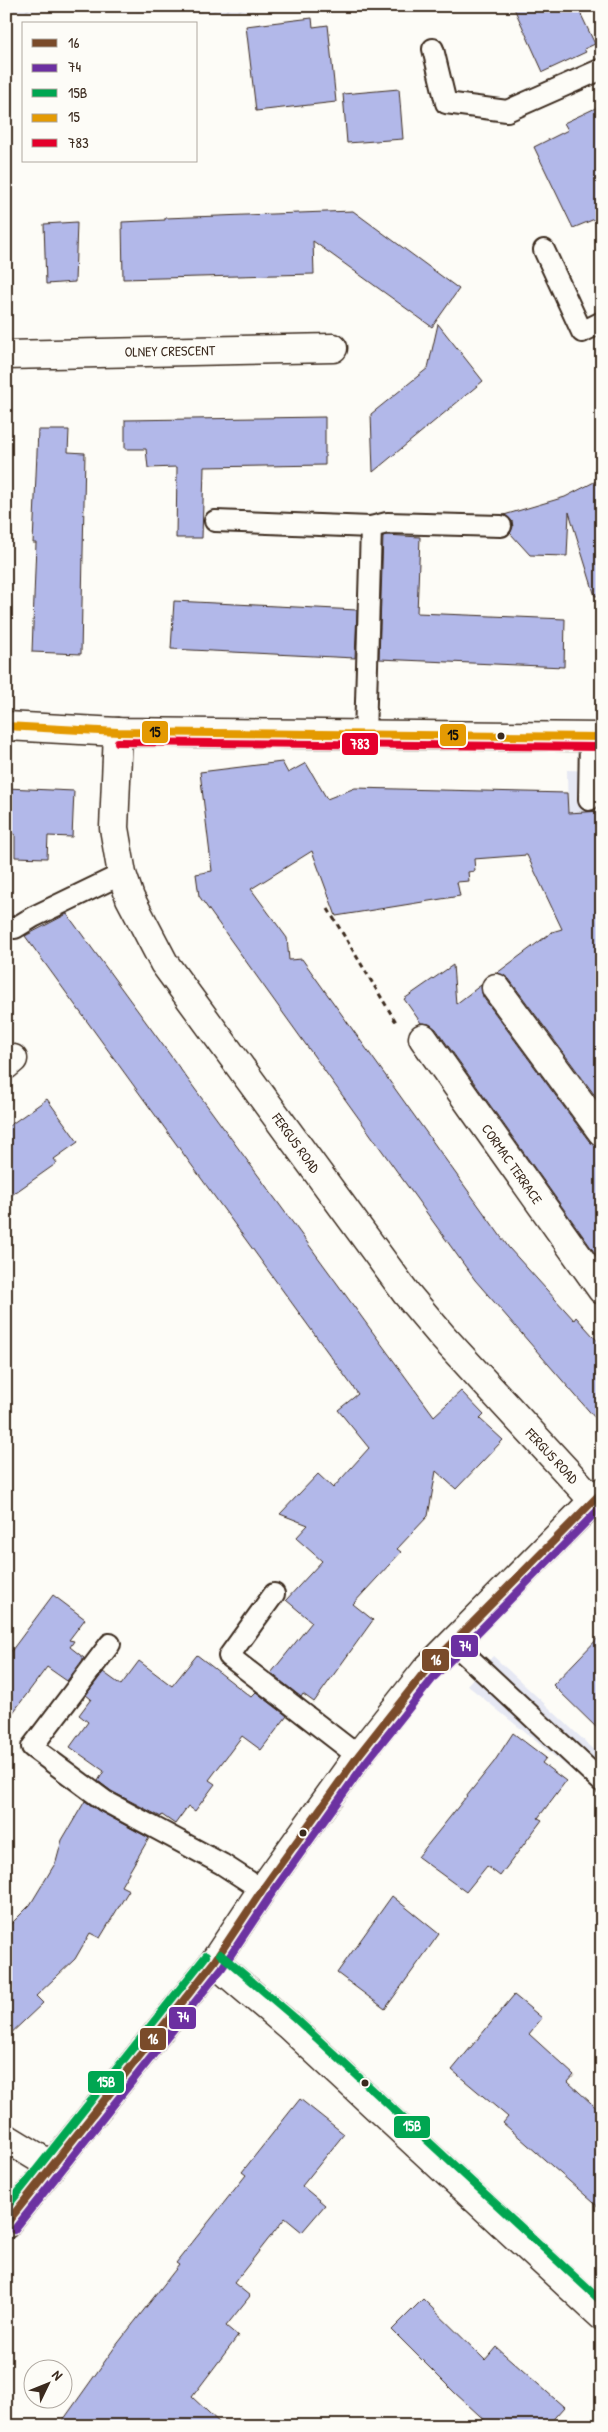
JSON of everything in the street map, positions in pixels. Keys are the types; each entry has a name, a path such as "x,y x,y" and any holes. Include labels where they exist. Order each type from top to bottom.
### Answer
{"street":[{"name":"OLNEY CRESCENT","path":"6,355 334,348"},
{"path":"6,726 118,732 596,737"},
{"name":"FERGUS ROAD","path":"118,732 114,828 122,874 130,898 164,963 406,1293 443,1337 597,1496"},
{"path":"496,988 602,1132"},
{"name":"CORMAC TERRACE","path":"423,1038 602,1290"},
{"path":"6,2224 214,1962 262,1890 358,1756 426,1670 597,1496"},
{"path":"214,1962 288,2025 602,2316"},
{"path":"6,2138 52,2166"}],"lane":[{"path":"433,49 446,103 484,110 507,111 602,69"},
{"path":"544,250 582,332 602,322"},
{"path":"215,521 371,527 387,523 501,526"},
{"path":"365,736 371,527"},
{"path":"589,800 596,737"},
{"path":"15,928 122,874"},
{"path":"274,1594 228,1656 358,1756"},
{"path":"452,1642 602,1782"},
{"path":"110,1644 32,1747 106,1801 222,1864 262,1890"}],"path":[{"path":"328,909 407,1041 423,1038"}],"shaded area":[{"path":"6,6 341,6 199,13 6,11"},
{"path":"567,770 602,771 602,901 568,817"},
{"path":"493,1656 602,1757 602,1795 467,1685"}],"building":[{"path":"513,6 577,6 595,44 584,49 586,52 543,72"},
{"path":"312,18 313,27 328,25 336,102 256,111 246,26"},
{"path":"399,89 403,139 347,143 343,94"},
{"path":"602,105 602,216 573,228 534,147 568,130 564,123"},
{"path":"353,211 459,289 432,327 313,241 314,274 123,279 122,222 165,220 165,218"},
{"path":"77,222 75,282 46,284 44,224"},
{"path":"438,324 483,381 373,472 371,414 428,368"},
{"path":"325,417 325,465 204,467 202,538 176,538 177,467 148,468 146,449 125,449 125,420"},
{"path":"38,430 69,430 68,452 85,453 81,654 32,652 36,543 33,543"},
{"path":"602,478 602,595 595,596 569,512 567,556 530,555 510,533 513,527 512,521 504,515 565,497"},
{"path":"383,536 420,537 417,613 565,619 564,667 379,659"},
{"path":"174,601 357,610 355,658 171,649"},
{"path":"282,762 288,773 306,763 327,799 355,788 567,793 568,813 602,811 602,1105 509,979 497,973 552,932 562,929 527,855 474,859 475,871 468,872 469,881 457,882 460,896 336,916 312,851 251,889 287,938 289,960 302,959 509,1248 574,1320 576,1317 602,1346 602,1426 475,1280 199,896 196,874 212,871 200,772"},
{"path":"6,788 74,791 72,837 48,836 47,858 15,857 15,834 6,834"},
{"path":"67,914 434,1416 461,1391 484,1415 480,1419 503,1440 456,1489 436,1471 428,1516 397,1549 401,1552 353,1604 373,1620 314,1702 303,1694 301,1697 271,1673 312,1622 286,1600 322,1561 296,1538 308,1525 280,1514 318,1474 333,1488 369,1448 338,1410 358,1394 25,936"},
{"path":"453,965 456,1004 481,985 483,997 589,1141 595,1146 602,1147 602,1263 436,1029 429,1024 421,1023 404,999"},
{"path":"47,1099 78,1142 54,1159 57,1163 6,1199 6,1128"},
{"path":"53,1595 85,1619 69,1640 74,1641 70,1647 84,1658 67,1681 47,1667 6,1722 6,1658"},
{"path":"602,1634 602,1733 553,1685"},
{"path":"197,1655 251,1697 256,1692 287,1716 261,1750 242,1736 209,1780 215,1784 195,1811 188,1806 175,1824 162,1815 161,1817 111,1791 98,1781 104,1771 70,1747 88,1722 79,1715 91,1699 86,1695 103,1672 121,1685 139,1661 172,1686"},
{"path":"513,1733 546,1758 542,1763 566,1781 538,1818 542,1820 500,1876 487,1866 466,1892 418,1857 494,1762"},
{"path":"85,1801 99,1811 149,1838 121,1886 129,1890 100,1938 90,1933 75,1959 36,1996 43,2003 6,2038 6,1929 30,1905 56,1862 62,1840"},
{"path":"392,1896 439,1934 385,2009 337,1973"},
{"path":"514,1995 542,2018 529,2034 574,2075 568,2082 602,2113 602,2210 503,2123 508,2117 452,2070"},
{"path":"300,2099 344,2134 302,2186 325,2205 302,2232 285,2218 234,2283 250,2296 226,2326 238,2336 192,2397 223,2426 59,2426 115,2347 179,2265 176,2263 246,2175 242,2172"},
{"path":"423,2299 485,2360 496,2347 564,2407 547,2426 491,2426 392,2330"}],"transit line":[{"name":"15","path":"6,726 118,732 602,737"},
{"name":"783","path":"118,742 602,747"},
{"name":"16","path":"6,2224 214,1962 262,1890 358,1756 426,1670 602,1492"},
{"name":"74","path":"14,2230 222,1968 270,1896 366,1762 434,1677 602,1506"},
{"name":"15B","path":"220,1954 295,2018 602,2302"},
{"name":"15B","path":"6,2208 206,1956"}]}
